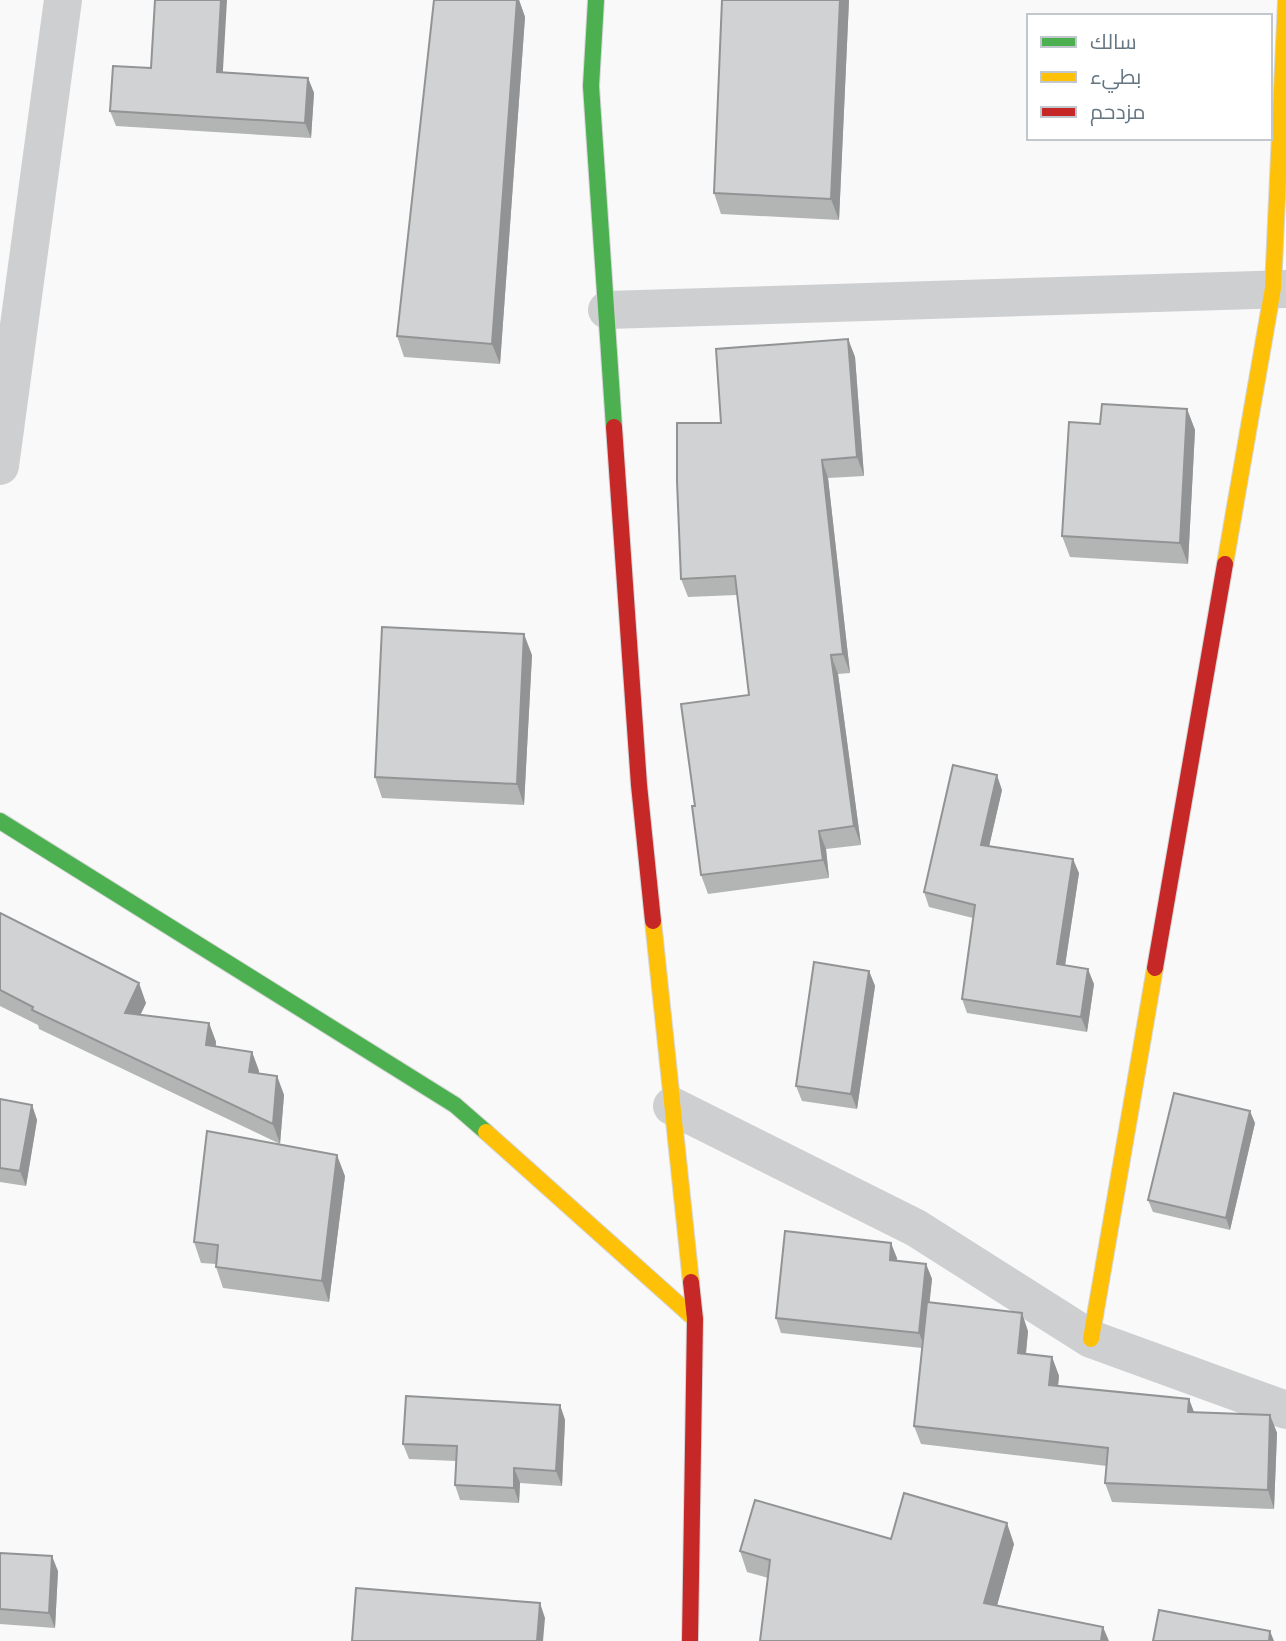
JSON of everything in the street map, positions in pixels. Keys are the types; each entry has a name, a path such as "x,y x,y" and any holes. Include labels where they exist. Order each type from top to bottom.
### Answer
{"main road":[{"path":"596,0 591,86 639,785 695,1320 690,1641"},
{"path":"1091,1339 1280,288 1286,0"},
{"path":"0,821 455,1105 695,1320"}],"street":[{"path":"0,466 63,0"},
{"path":"607,310 1280,288"},
{"path":"672,1106 916,1228 1091,1339 1286,1410"}],"building":[{"path":"155,0 221,0 217,72 308,78 305,123 110,111 113,66 151,68"},
{"path":"434,0 517,0 492,344 397,336"},
{"path":"722,0 840,0 831,199 714,193"},
{"path":"848,339 857,457 822,460 843,654 831,655 854,826 819,831 823,860 701,875 681,704 749,695 735,576 681,579 677,423 721,423 716,349"},
{"path":"1102,404 1187,409 1180,543 1062,536 1069,422 1100,424"},
{"path":"382,627 524,634 517,784 375,777"},
{"path":"953,765 997,775 981,845 1073,859 1057,964 1088,969 1081,1017 962,999 975,905 924,892"},
{"path":"0,913 139,983 125,1013 209,1023 206,1045 252,1052 249,1072 277,1076 273,1124 32,1010 33,1007 0,990"},
{"path":"814,962 869,971 851,1094 796,1086"},
{"path":"1174,1093 1250,1111 1226,1218 1148,1200"},
{"path":"0,1099 32,1105 20,1171 0,1168"},
{"path":"207,1131 337,1155 322,1281 216,1267 218,1245 194,1242"},
{"path":"785,1231 891,1243 890,1260 926,1264 919,1333 776,1318"},
{"path":"927,1302 1022,1313 1018,1353 1052,1357 1049,1385 1189,1399 1188,1412 1270,1415 1268,1490 1105,1483 1108,1448 914,1426"},
{"path":"406,1396 560,1405 556,1471 514,1468 514,1488 455,1485 457,1446 403,1444"},
{"path":"904,1493 1007,1523 984,1603 1103,1627 1101,1641 760,1641 770,1560 740,1551 755,1500 891,1539"},
{"path":"0,1553 52,1556 49,1613 0,1609"},
{"path":"356,1588 540,1603 537,1641 352,1641"},
{"path":"1159,1610 1270,1631 1269,1641 1153,1641"}],"traffic: fast":[{"path":"596,0 591,86 614,427"},
{"path":"0,821 455,1105 486,1132"}],"traffic: slow":[{"path":"1225,564 1273,288 1286,0"},
{"path":"653,921 691,1282"},
{"path":"1091,1339 1155,968"},
{"path":"486,1132 695,1319"}],"traffic: jam":[{"path":"614,427 639,785 653,921"},
{"path":"1155,968 1225,564"},
{"path":"690,1641 695,1319 691,1282"}]}
